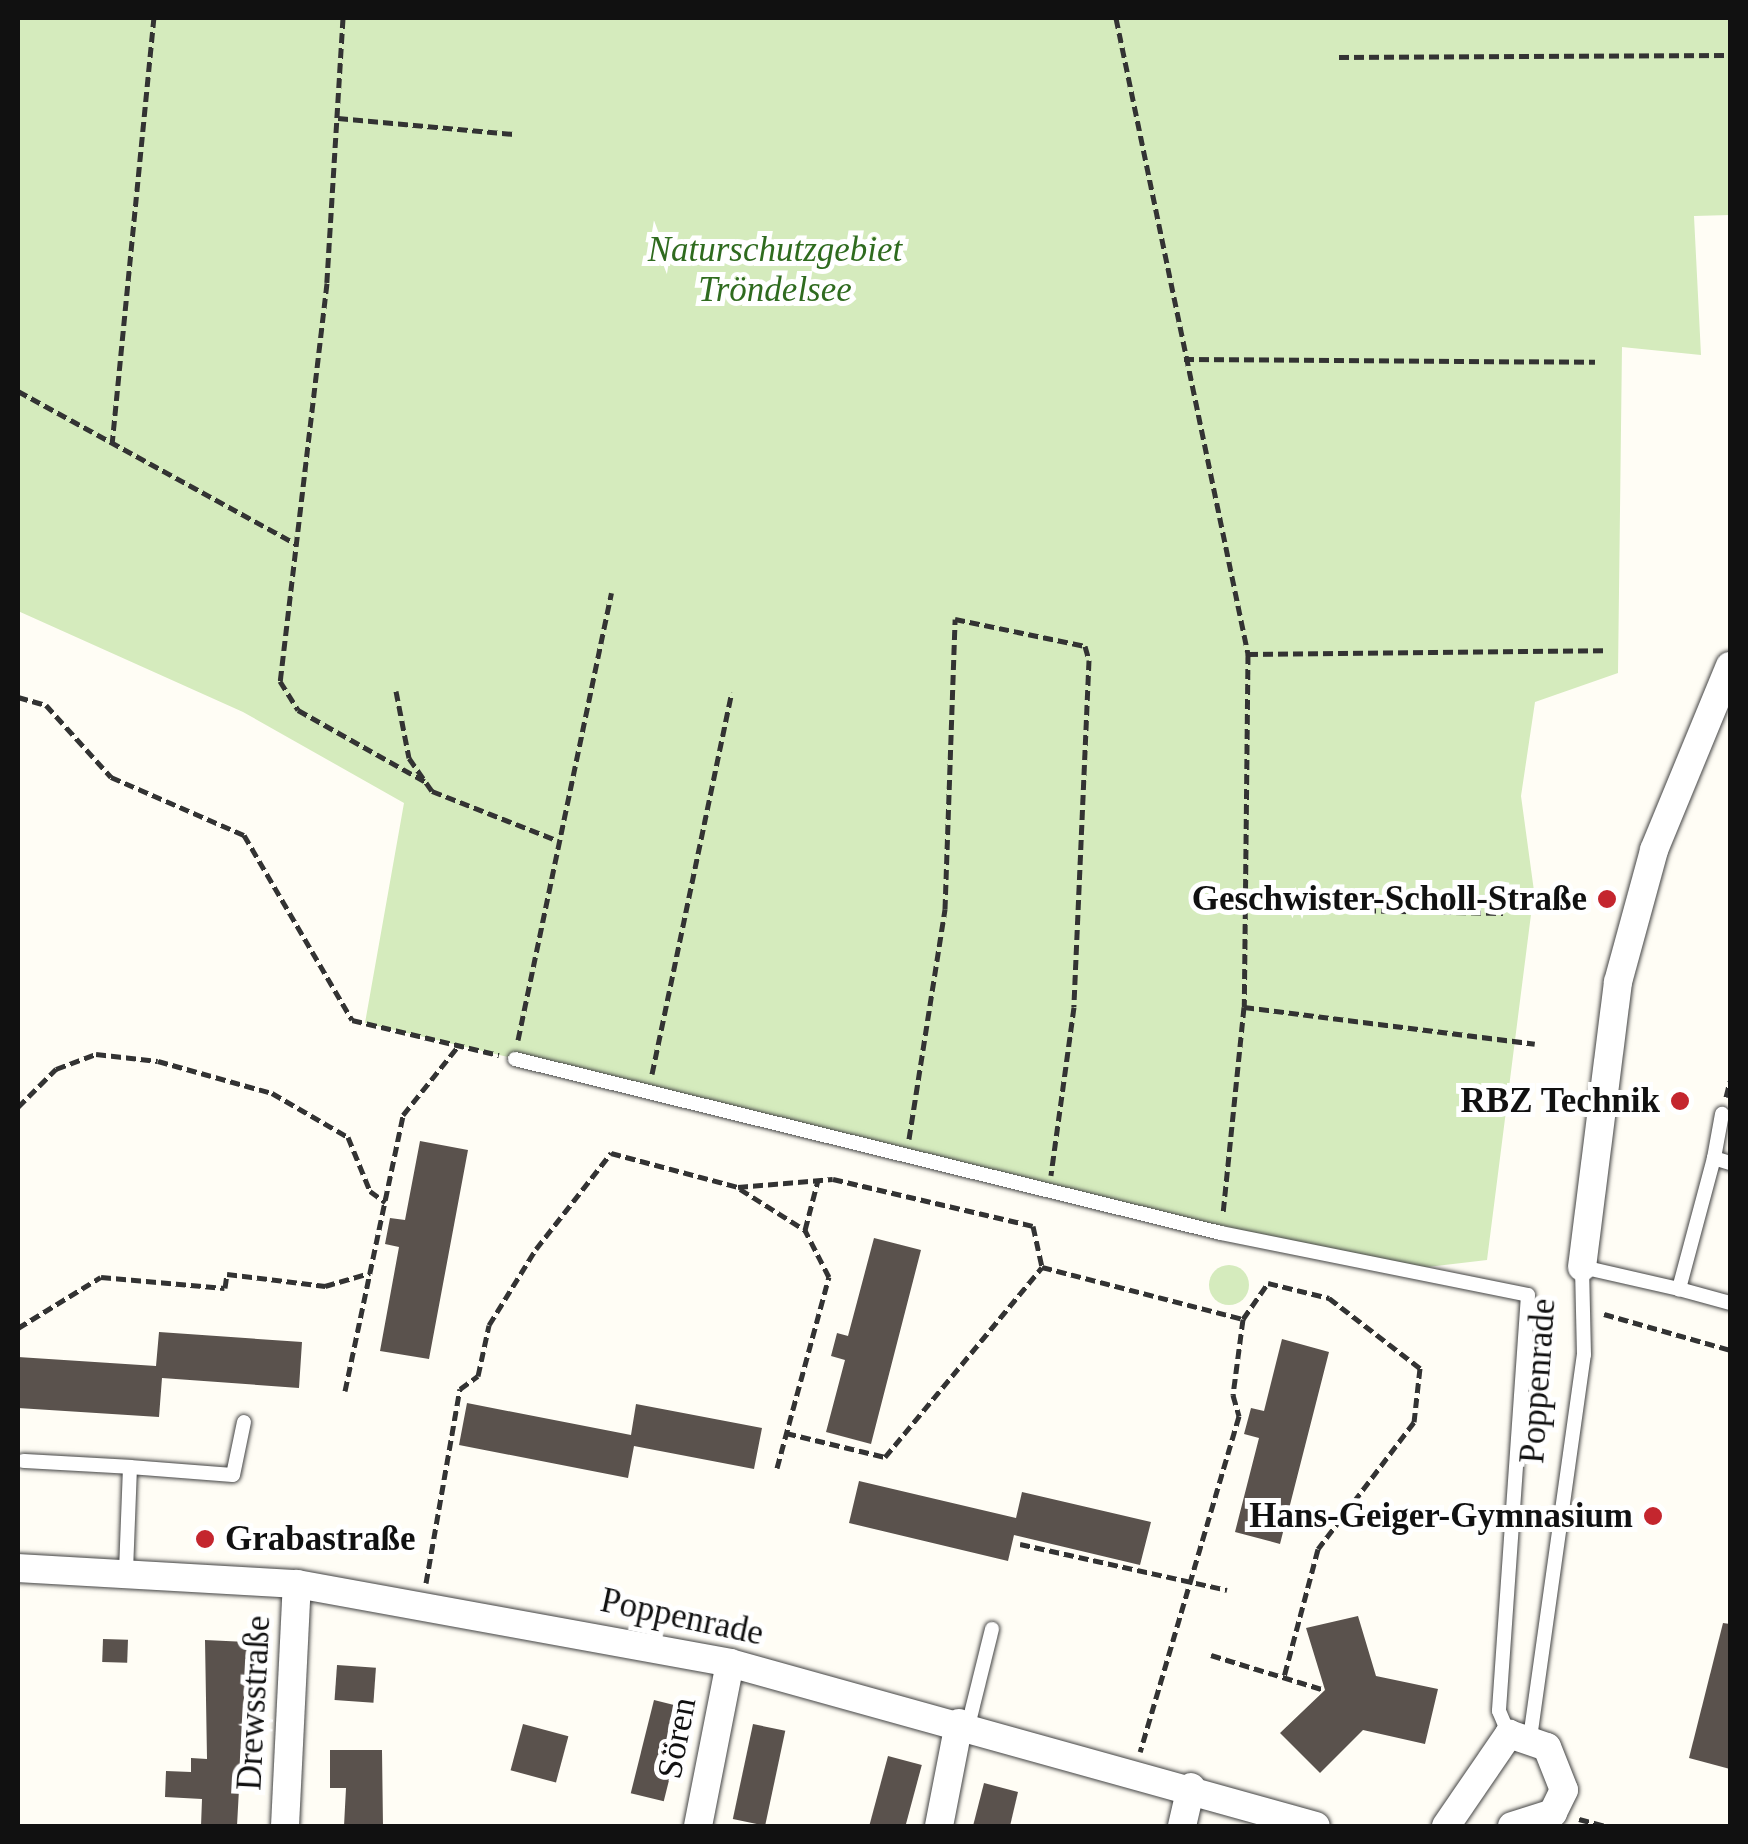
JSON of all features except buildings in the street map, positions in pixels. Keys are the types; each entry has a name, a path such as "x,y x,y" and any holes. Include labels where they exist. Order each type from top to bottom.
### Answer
{"street":[{"path":"1582,1267 1618,982 1654,850 1730,666"},
{"name":"Poppenrade","path":"18,1568 126,1571 297,1584 730,1663 1136,1770 1316,1826"},
{"name":"Drewsstraße","path":"285,1826 297,1584"},
{"name":"Sören","path":"698,1826 730,1663"},
{"path":"939,1826 964,1724"},
{"path":"1512,1826 1553,1812 1564,1790 1560,1766 1519,1736"},
{"name":"Poppenrade","path":"1446,1826 1519,1736"},
{"path":"1182,1826 1192,1787"}],"lane":[{"path":"514,1060 1221,1233 1528,1295 1499,1711 1519,1736"},
{"path":"1679,1289 1722,1114"},
{"path":"1714,1158 1730,1162"},
{"path":"1582,1267 1730,1303"},
{"name":"Poppenrade","path":"1519,1736 1584,1308 1582,1267"},
{"path":"23,1461 233,1475 244,1422"},
{"path":"126,1571 130,1467"},
{"path":"964,1724 992,1630"}],"path":[{"path":"112,446 154,18"},
{"path":"342,18 338,118 280,681 298,710 426,782 453,803 559,842"},
{"path":"1116,18 1248,654 1244,1007 1221,1233"},
{"path":"1339,57 1730,55"},
{"path":"338,118 514,134"},
{"path":"1184,359 1595,362"},
{"path":"18,391 296,544"},
{"path":"18,697 46,705 111,777 244,835 352,1020 514,1060 611,593"},
{"path":"906,1157 945,910 955,618 1085,646 1089,660 1074,1007 1048,1191"},
{"path":"1248,654 1606,650"},
{"path":"396,691 409,758 426,782"},
{"path":"649,1092 732,692"},
{"path":"1246,908 1503,913"},
{"path":"1244,1007 1535,1044"},
{"path":"345,1390 403,1115 459,1044"},
{"path":"18,1107 56,1069 96,1054 158,1060 272,1093 348,1137 370,1191 385,1202"},
{"path":"422,1606 460,1389 478,1376 489,1324 536,1249 611,1153 738,1187 805,1230 829,1277 777,1468"},
{"path":"805,1230 818,1180"},
{"path":"738,1187 818,1180 1033,1226 1042,1267"},
{"path":"1042,1267 1243,1319"},
{"path":"786,1433 885,1457 1042,1267"},
{"path":"18,1328 102,1277 225,1288 227,1274 325,1286 370,1273"},
{"path":"1136,1770 1186,1582 1204,1552 1239,1416 1233,1395 1243,1319 1268,1283 1329,1298 1420,1368 1414,1422 1318,1549 1284,1678"},
{"path":"1584,1308 1730,1350"},
{"path":"1020,1544 1227,1590"},
{"path":"1211,1656 1324,1690"}],"green space":[{"name":"Naturschutzgebiet Tröndelsee","path":"18,18 1730,18 1730,215 1694,216 1701,355 1622,347 1618,673 1535,702 1521,796 1534,891 1487,1260 1402,1270 365,1023 404,803 243,712 18,611"},
{"path":"1229,1265 1243,1271 1249,1285 1243,1299 1229,1305 1215,1299 1209,1285 1215,1271"}],"place":[{"name":"Geschwister-Scholl-Straße","path":"1607,899"},
{"name":"RBZ Technik","path":"1680,1101"},
{"name":"Hans-Geiger-Gymnasium","path":"1653,1516"},
{"name":"Grabastraße","path":"205,1539"}]}
